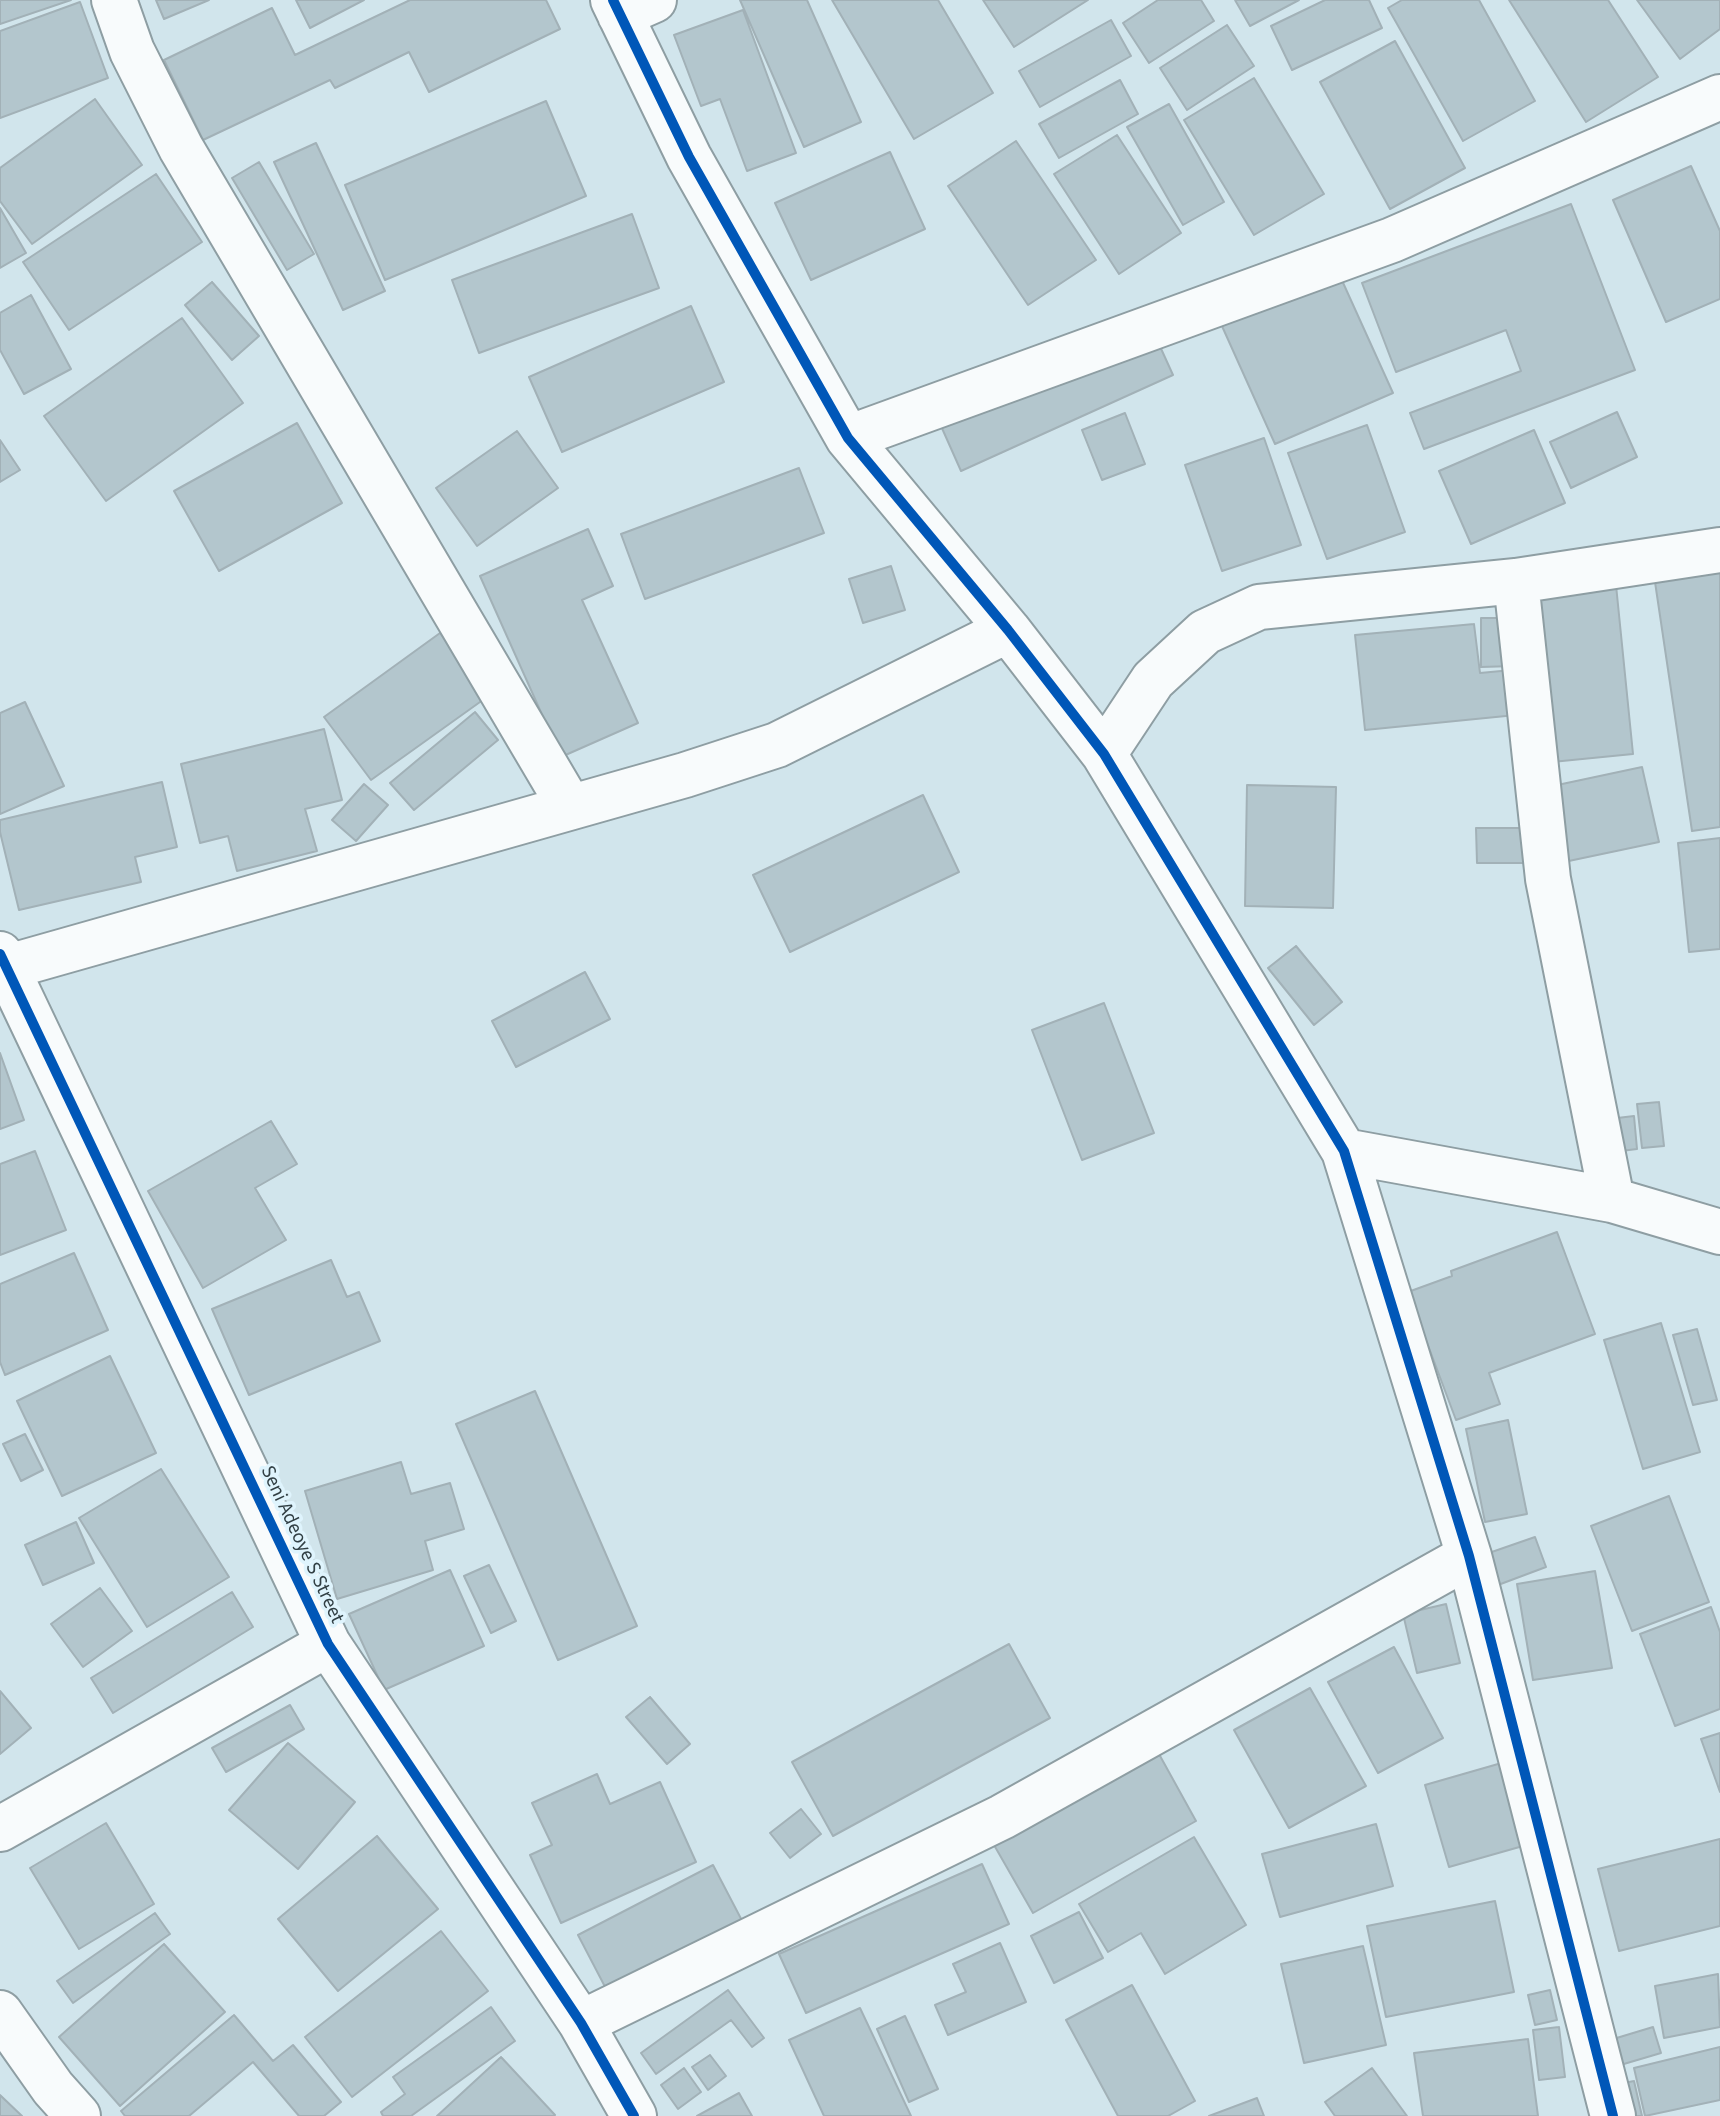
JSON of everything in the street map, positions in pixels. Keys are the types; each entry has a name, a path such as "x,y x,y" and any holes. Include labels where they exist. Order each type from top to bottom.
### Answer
{"street":[{"path":"114,0 132,51 181,148 570,807"},
{"path":"629,5 689,157 848,438 1008,630 1104,754 1344,1151 1469,1556 1613,2116"},
{"path":"848,438 1392,240 1720,97"},
{"path":"1104,754 1153,680 1205,632 1259,607 1516,581 1720,550"},
{"path":"1516,581 1548,879 1612,1200"},
{"path":"4,961 685,775 777,745 1008,630"},
{"name":"Seni Adeoye S Street","path":"4,961 328,1644 581,2023 634,2116"},
{"path":"1344,1151 1612,1200 1720,1232"},
{"path":"581,2023 1002,1817 1469,1556"},
{"path":"0,1829 328,1644"},
{"path":"0,2013 53,2088 78,2116"}],"building":[{"path":"0,0 71,0 0,24"},
{"path":"156,0 209,0 164,19"},
{"path":"296,0 364,0 310,28"},
{"path":"410,0 546,0 560,29 429,92 409,52 335,88 330,80 203,140 164,60 272,8 295,55"},
{"path":"740,0 807,0 861,122 804,147"},
{"path":"832,0 938,0 993,93 914,139"},
{"path":"983,0 1088,0 1014,47"},
{"path":"1158,0 1201,0 1214,21 1149,63 1123,23"},
{"path":"1235,0 1299,0 1250,26"},
{"path":"1325,0 1369,0 1382,28 1292,70 1271,26"},
{"path":"1402,0 1479,0 1535,101 1463,141 1388,8"},
{"path":"1509,0 1608,0 1658,77 1586,122"},
{"path":"1637,0 1720,0 1720,29 1680,59"},
{"path":"80,2 108,78 0,118 0,31"},
{"path":"743,10 796,153 747,171 720,99 701,106 674,35"},
{"path":"1111,20 1131,56 1040,107 1019,71"},
{"path":"1227,25 1254,66 1187,110 1160,68"},
{"path":"1395,41 1465,168 1390,209 1320,82"},
{"path":"1254,78 1324,194 1254,235 1184,120"},
{"path":"1120,80 1138,114 1059,158 1039,124"},
{"path":"95,99 142,165 32,244 0,201 0,168"},
{"path":"546,101 586,196 385,280 345,185"},
{"path":"1169,104 1224,202 1183,225 1127,127"},
{"path":"1117,135 1181,233 1119,274 1054,174"},
{"path":"1016,141 1096,260 1028,305 948,186"},
{"path":"316,143 385,291 343,310 274,162"},
{"path":"890,152 925,229 811,280 775,203"},
{"path":"259,162 314,254 287,270 232,178"},
{"path":"1691,166 1720,231 1720,299 1666,322 1613,200"},
{"path":"156,174 202,242 69,330 23,262"},
{"path":"1571,204 1635,370 1424,449 1410,413 1521,371 1506,330 1396,372 1362,283"},
{"path":"0,208 26,253 0,268"},
{"path":"632,214 659,288 479,353 452,280"},
{"path":"1335,265 1393,393 1275,444 1217,315"},
{"path":"212,282 259,336 232,360 185,305"},
{"path":"31,295 71,369 24,394 0,350 0,313"},
{"path":"691,306 724,382 562,452 529,377"},
{"path":"182,318 243,403 106,501 44,416"},
{"path":"1153,331 1173,375 961,471 941,426"},
{"path":"1617,412 1637,457 1571,488 1550,442"},
{"path":"1125,413 1145,464 1102,480 1082,430"},
{"path":"297,423 342,503 219,571 174,491"},
{"path":"1367,425 1405,532 1327,559 1288,453"},
{"path":"1534,430 1565,503 1471,544 1439,471"},
{"path":"517,431 558,488 477,546 436,488"},
{"path":"1264,438 1301,545 1222,571 1185,465"},
{"path":"0,440 20,470 0,482"},
{"path":"799,468 824,533 645,599 621,534"},
{"path":"588,529 613,586 582,600 638,723 561,757 480,576"},
{"path":"891,566 905,610 863,623 849,579"},
{"path":"1720,572 1720,827 1692,831 1655,582"},
{"path":"1616,585 1633,754 1552,762 1536,593"},
{"path":"1481,618 1513,618 1514,666 1481,667"},
{"path":"1474,624 1480,673 1512,670 1516,715 1365,730 1355,635"},
{"path":"440,633 487,697 371,780 324,717"},
{"path":"25,702 64,786 0,814 0,713"},
{"path":"475,712 498,740 414,810 390,783"},
{"path":"324,729 342,800 305,809 317,851 237,871 228,836 200,843 181,764"},
{"path":"1642,767 1659,842 1564,862 1548,787"},
{"path":"162,782 177,847 135,857 141,882 19,910 0,832 0,820"},
{"path":"364,784 388,805 356,841 332,820"},
{"path":"1247,785 1336,787 1333,908 1245,906"},
{"path":"923,795 959,872 790,952 753,875"},
{"path":"1476,828 1527,828 1526,863 1477,863"},
{"path":"1720,838 1720,949 1689,952 1678,843"},
{"path":"1296,946 1342,1002 1314,1025 1268,968"},
{"path":"585,972 610,1019 516,1067 492,1021"},
{"path":"1104,1003 1154,1133 1082,1160 1032,1030"},
{"path":"0,1053 24,1120 0,1129"},
{"path":"1659,1102 1664,1146 1642,1148 1637,1104"},
{"path":"1634,1116 1637,1149 1613,1152 1609,1119"},
{"path":"271,1121 297,1164 255,1188 286,1240 203,1288 148,1191"},
{"path":"35,1151 66,1230 0,1255 0,1164"},
{"path":"1557,1232 1595,1334 1489,1373 1500,1404 1456,1420 1408,1292 1452,1276 1451,1271"},
{"path":"74,1253 108,1330 5,1375 0,1362 0,1284"},
{"path":"331,1260 347,1297 359,1292 380,1341 249,1395 212,1309"},
{"path":"1661,1323 1700,1452 1643,1469 1604,1340"},
{"path":"1697,1329 1717,1400 1693,1405 1673,1335"},
{"path":"110,1356 156,1453 62,1496 17,1401"},
{"path":"535,1391 637,1626 558,1660 456,1424"},
{"path":"1508,1420 1527,1514 1485,1522 1466,1429"},
{"path":"25,1434 43,1470 21,1481 3,1444"},
{"path":"401,1462 411,1494 450,1483 464,1529 425,1541 433,1570 337,1599 305,1491"},
{"path":"161,1469 229,1577 147,1627 79,1518"},
{"path":"1669,1496 1709,1602 1632,1631 1591,1526"},
{"path":"76,1522 94,1563 43,1585 25,1545"},
{"path":"1535,1537 1546,1567 1498,1585 1486,1554"},
{"path":"489,1565 516,1621 491,1633 464,1576"},
{"path":"450,1570 484,1646 384,1690 349,1614"},
{"path":"1595,1571 1612,1668 1533,1680 1517,1584"},
{"path":"100,1588 132,1631 83,1667 51,1624"},
{"path":"232,1592 253,1627 113,1713 91,1678"},
{"path":"1446,1604 1460,1663 1417,1673 1403,1614"},
{"path":"1711,1607 1720,1632 1720,1709 1675,1726 1640,1634"},
{"path":"1009,1644 1050,1718 833,1836 792,1762"},
{"path":"1394,1647 1443,1738 1378,1773 1328,1682"},
{"path":"1310,1688 1366,1786 1289,1828 1234,1730"},
{"path":"0,1691 31,1728 0,1754"},
{"path":"650,1697 690,1744 667,1764 626,1717"},
{"path":"290,1705 304,1729 226,1772 212,1748"},
{"path":"1720,1733 1720,1792 1701,1739"},
{"path":"288,1743 355,1802 298,1869 229,1810"},
{"path":"1154,1745 1196,1821 1033,1913 990,1838"},
{"path":"1505,1762 1530,1844 1449,1867 1425,1785"},
{"path":"597,1774 610,1804 660,1782 696,1862 561,1923 530,1855 552,1845 532,1803"},
{"path":"801,1809 821,1834 790,1858 770,1833"},
{"path":"106,1823 154,1904 79,1949 30,1868"},
{"path":"1376,1824 1393,1886 1280,1917 1262,1854"},
{"path":"377,1836 438,1909 338,1991 278,1919"},
{"path":"1194,1837 1246,1925 1165,1974 1141,1933 1108,1952 1079,1904"},
{"path":"1720,1839 1720,1926 1619,1951 1598,1869"},
{"path":"982,1864 1009,1924 806,2013 779,1954"},
{"path":"713,1865 749,1934 614,2004 578,1935"},
{"path":"1495,1901 1514,1992 1386,2017 1367,1926"},
{"path":"1079,1912 1103,1958 1054,1983 1031,1936"},
{"path":"155,1913 170,1934 73,2003 57,1981"},
{"path":"441,1931 488,1991 352,2097 305,2037"},
{"path":"1000,1943 1026,2002 948,2035 935,2005 966,1992 953,1964"},
{"path":"164,1944 225,2012 120,2106 59,2037"},
{"path":"1363,1946 1386,2045 1304,2063 1281,1964"},
{"path":"1718,1974 1720,2027 1664,2038 1655,1986"},
{"path":"1132,1985 1195,2101 1168,2116 1118,2116 1066,2020"},
{"path":"728,1990 764,2038 752,2047 731,2020 656,2074 641,2053"},
{"path":"1550,1990 1557,2020 1535,2025 1528,1995"},
{"path":"491,2007 515,2041 411,2116 383,2116 381,2112 405,2094 393,2077"},
{"path":"860,2008 911,2116 824,2116 789,2040"},
{"path":"234,2015 273,2061 293,2045 341,2102 324,2116 299,2116 253,2062 189,2116 125,2116 121,2111"},
{"path":"905,2016 938,2089 909,2102 877,2029"},
{"path":"1559,2027 1565,2077 1539,2080 1533,2030"},
{"path":"1653,2027 1661,2053 1617,2066 1610,2040"},
{"path":"1528,2039 1538,2116 1423,2116 1414,2053"},
{"path":"1720,2047 1720,2100 1645,2116 1634,2068"},
{"path":"710,2055 726,2076 708,2090 692,2067"},
{"path":"501,2057 554,2116 437,2116"},
{"path":"684,2068 701,2092 678,2109 661,2085"},
{"path":"1372,2068 1407,2116 1335,2116 1325,2102"},
{"path":"1634,2081 1642,2116 1626,2116 1619,2084"},
{"path":"739,2093 752,2116 697,2116"},
{"path":"0,2095 22,2116 0,2116"},
{"path":"1257,2098 1264,2116 1209,2116"}],"cycle path":[{"path":"613,0 689,157 848,438 1008,630 1104,754 1344,1151 1469,1556 1613,2116"},
{"path":"0,954 328,1644 581,2023 634,2116"}]}
